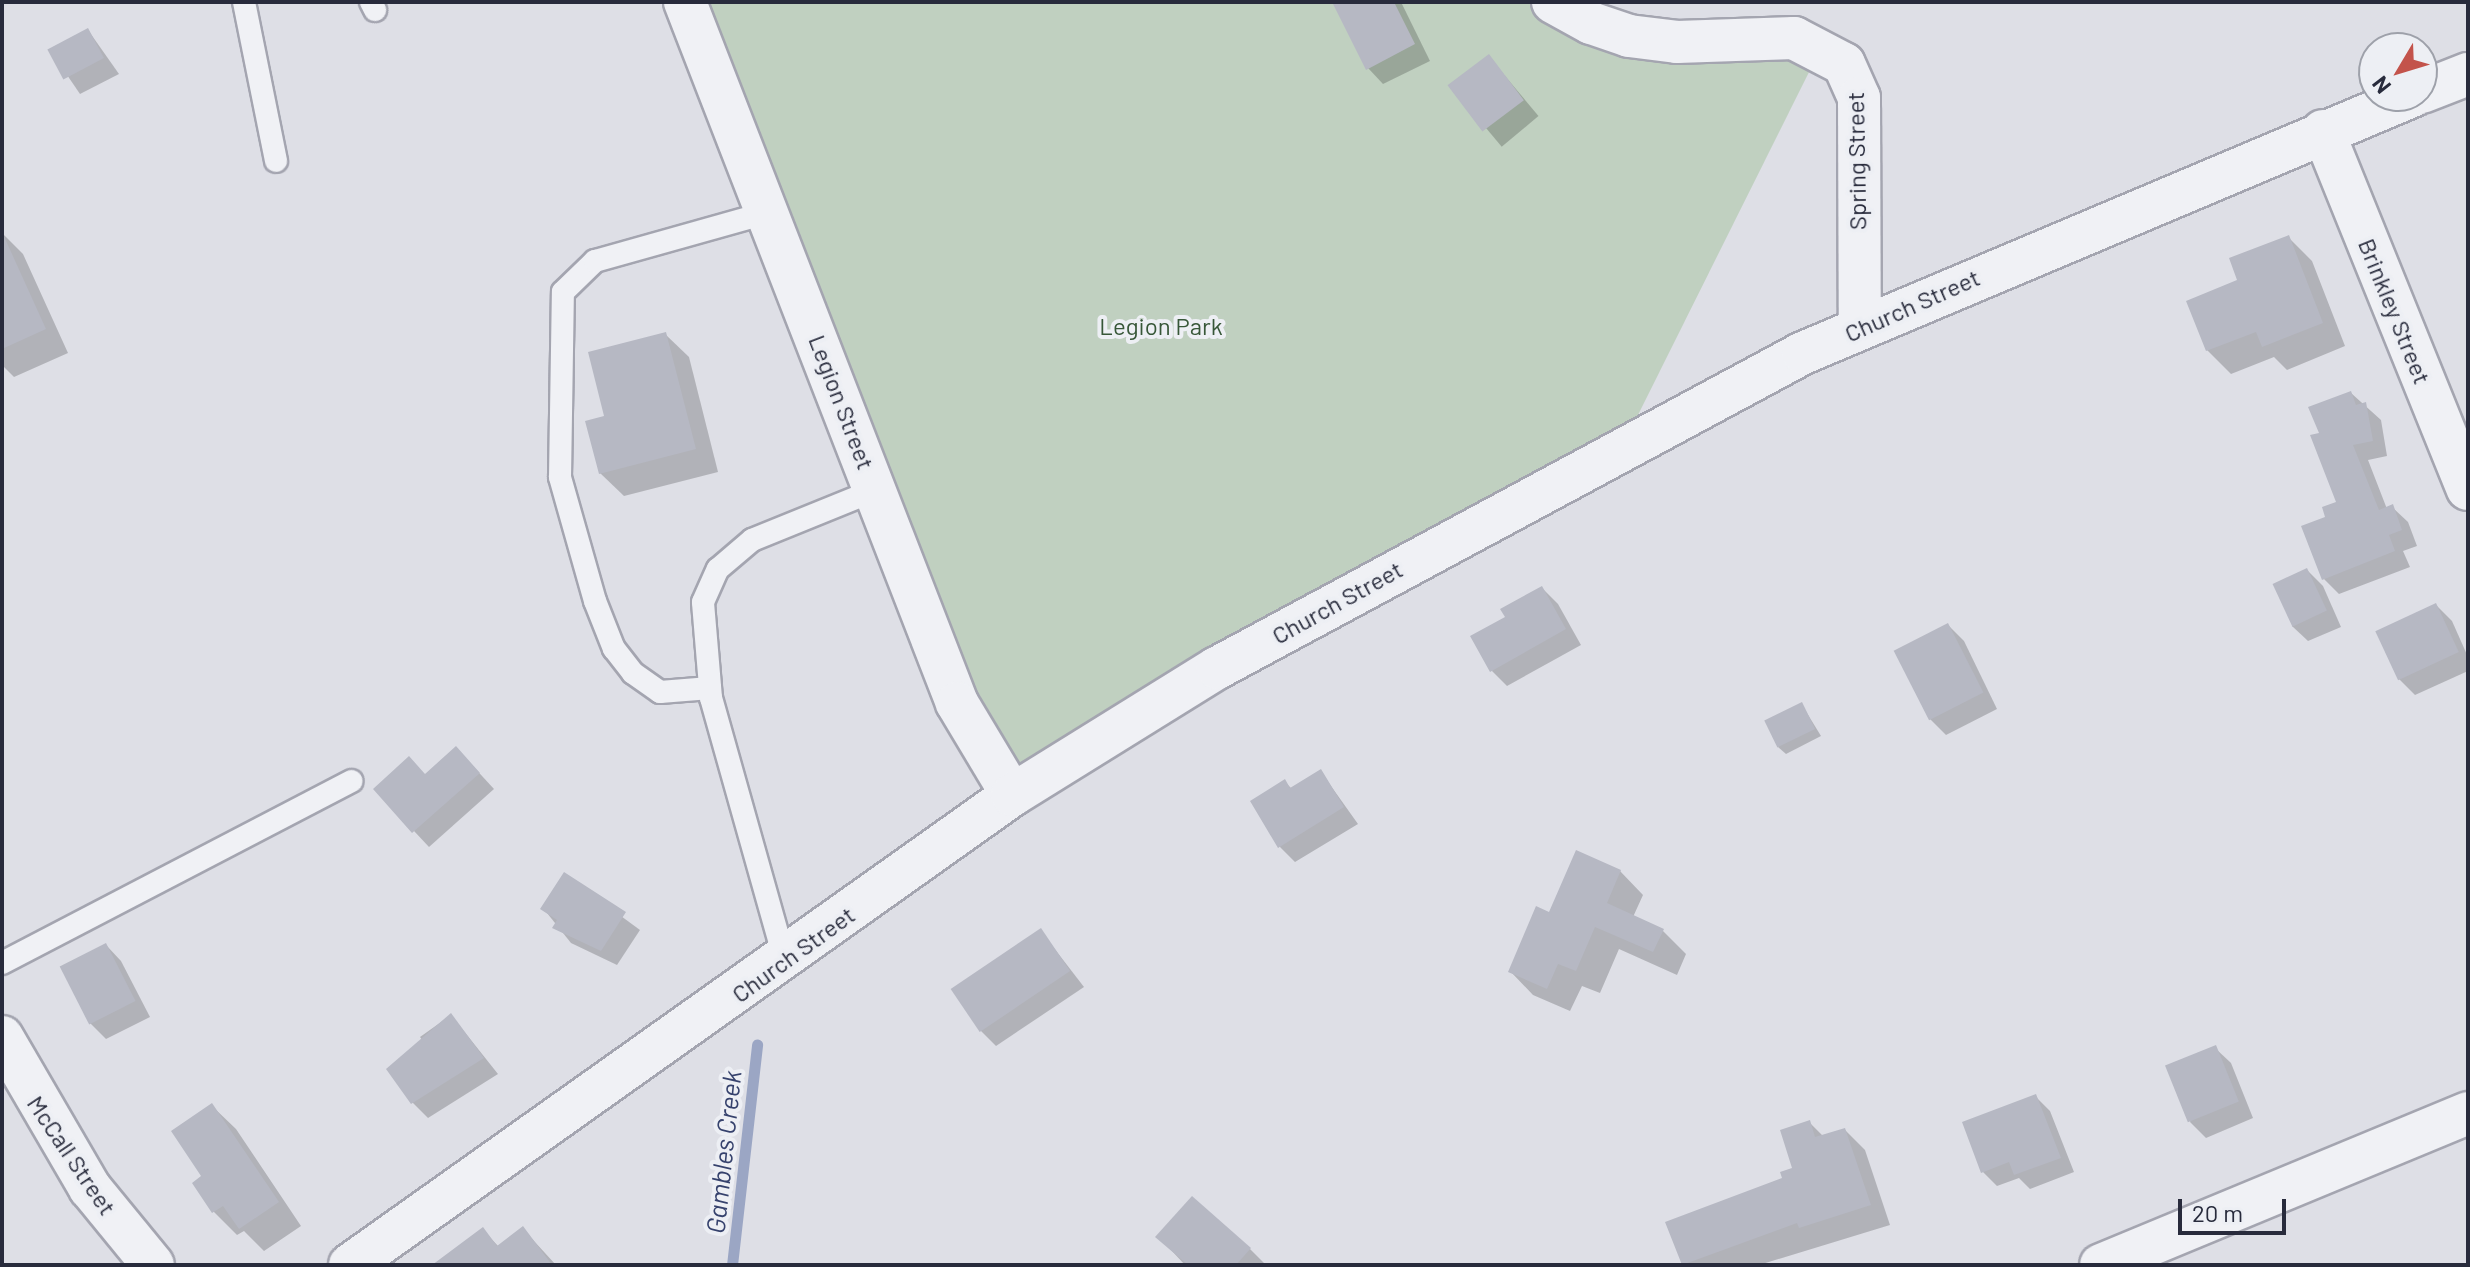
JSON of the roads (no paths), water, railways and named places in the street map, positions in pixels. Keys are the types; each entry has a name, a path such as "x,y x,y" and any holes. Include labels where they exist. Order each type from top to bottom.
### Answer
{"street":[{"name":"Legion Street","path":"685,2 957,703 1012,795"},
{"name":"Spring Street","path":"1553,2 1591,23 1629,36 1677,42 1794,38 1844,64 1859,98 1860,328"},
{"path":"2438,86 2468,74"},
{"name":"Church Street","path":"350,1265 785,961 1012,795 1129,720 1439,545 1860,328 2371,112"},
{"name":"Brinkley Street","path":"2323,131 2468,489"},
{"name":"McCall Street","path":"2,1037 74,1165 153,1265"},
{"path":"2101,1265 2468,1113"}],"lane":[{"path":"244,2 276,161"},
{"path":"710,688 660,692 633,673 614,649 595,601 560,477 563,292 595,261 769,212"},
{"path":"785,961 710,688 703,602 718,569 752,540 875,490"},
{"path":"2,963 352,781"}],"waterway":[{"name":"Gambles Creek","path":"732,1265 757,1044"}],"park label":[{"name":"Legion Park","path":"1161,326"}]}
